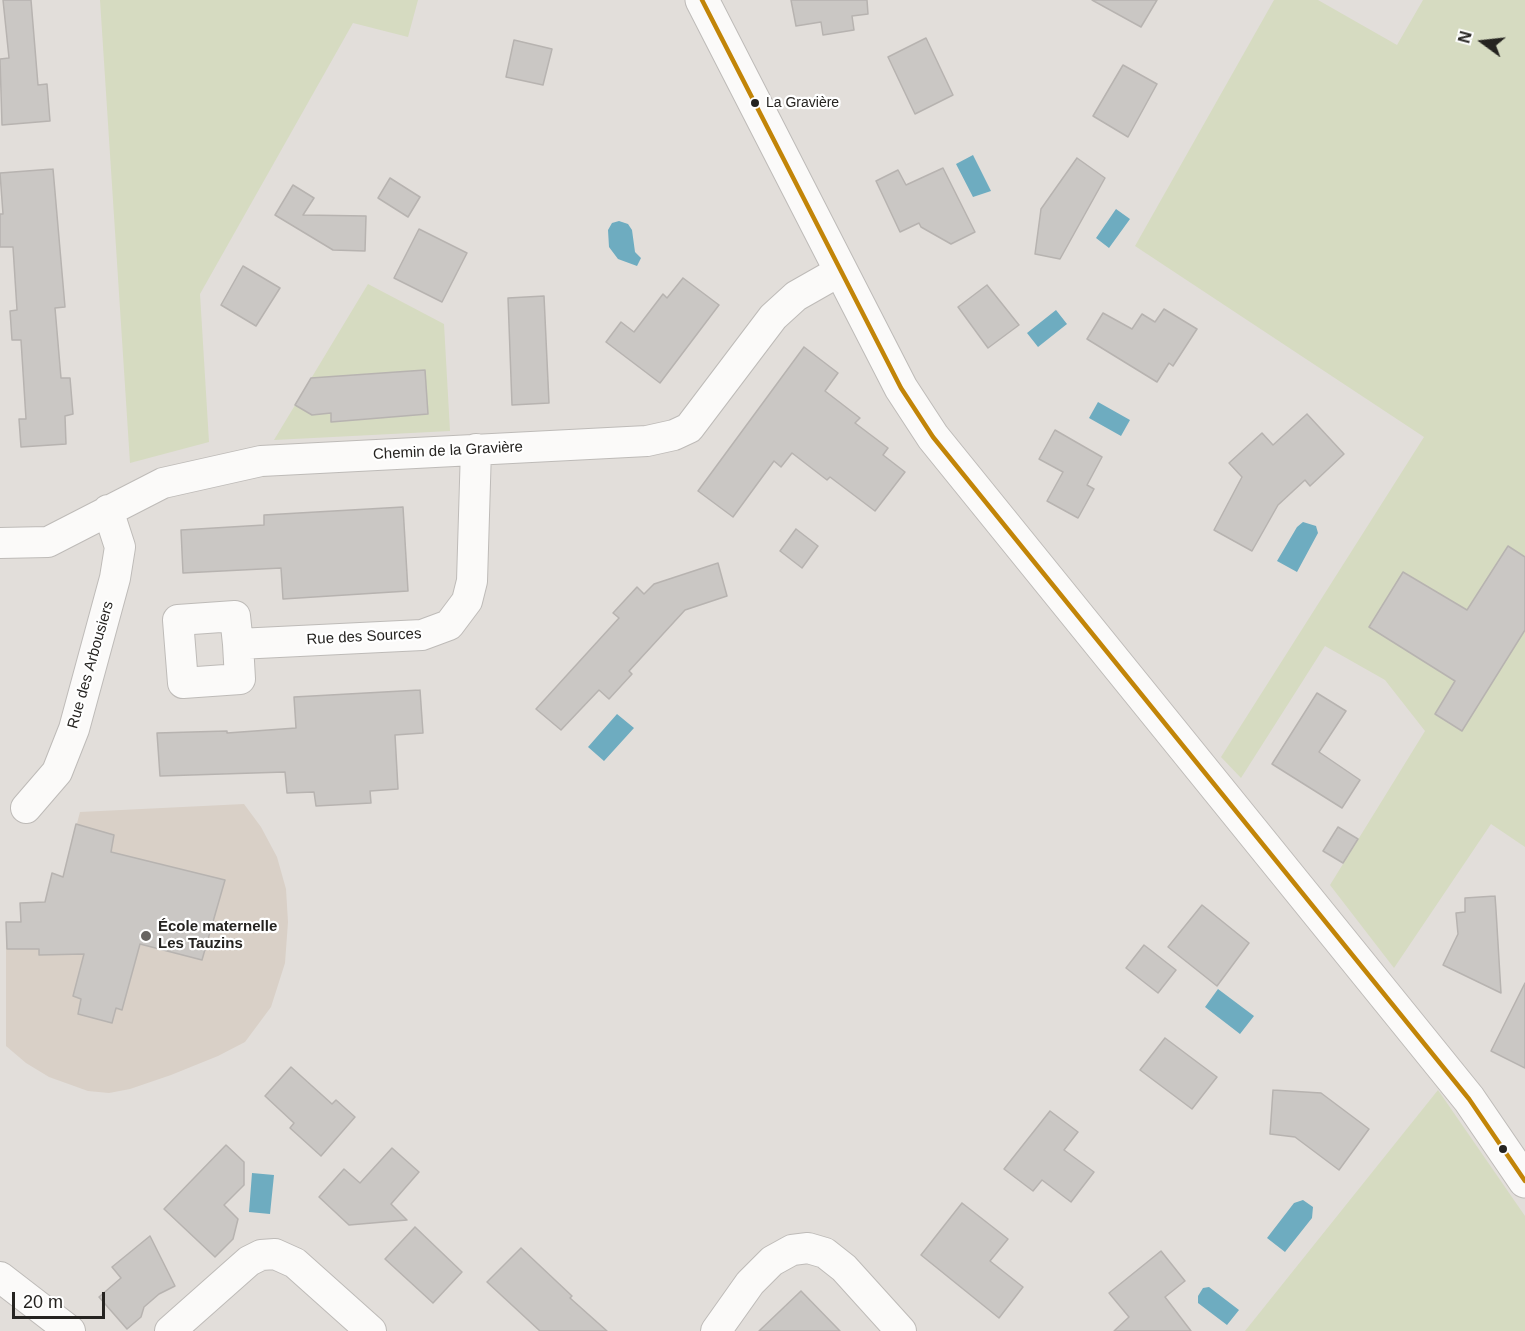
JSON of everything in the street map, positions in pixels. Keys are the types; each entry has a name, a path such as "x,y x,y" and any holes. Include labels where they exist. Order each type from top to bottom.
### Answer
{"street":[{"path":"702,0 901,388 933,437 1469,1099 1525,1181"},
{"name":"Chemin de la Gravière","path":"0,543 48,542 163,483 261,461 647,441 674,435 689,428 773,317 796,296 840,271"},
{"name":"Rue des Sources","path":"238,644 422,635 449,626 467,602 472,581 476,449"},
{"name":"Rue des Arbousiers","path":"26,808 57,772 74,729 115,578 120,547 108,510"},
{"path":"716,1331 750,1283 772,1261 792,1250 808,1248 825,1253 843,1268 902,1331"},
{"path":"170,1331 249,1261 261,1255 275,1254 295,1263 371,1331"},
{"path":"0,1277 70,1331"}],"shaded area":[{"name":"École maternelle Les Tauzins","path":"244,804 261,827 277,857 286,889 288,922 285,963 271,1007 245,1042 171,1075 130,1089 109,1093 88,1091 49,1077 26,1063 6,1046 6,922 20,922 20,903 45,902 52,873 63,877 80,812"}],"green space":[{"path":"100,0 418,0 408,37 353,23 200,294 209,442 130,463"},
{"path":"1274,0 1318,0 1397,45 1423,0 1525,0 1525,847 1491,824 1394,968 1330,885 1425,731 1385,680 1325,646 1241,778 1221,757 1424,437 1135,246"},
{"path":"368,284 444,324 450,431 274,440"},
{"path":"1438,1090 1525,1216 1525,1331 1245,1331"}],"water":[{"path":"973,155 991,191 973,197 956,164"},
{"path":"1116,209 1130,219 1109,248 1096,238"},
{"path":"619,221 628,224 632,230 635,252 641,258 637,266 618,259 609,247 608,230 612,223"},
{"path":"1056,310 1067,324 1038,347 1027,333"},
{"path":"1098,402 1130,420 1121,436 1089,418"},
{"path":"1303,522 1316,526 1318,533 1297,572 1277,561 1297,527"},
{"path":"617,714 634,728 604,761 588,747"},
{"path":"1218,989 1254,1016 1240,1034 1205,1007"},
{"path":"252,1173 274,1175 270,1214 249,1212"},
{"path":"1303,1200 1313,1207 1312,1218 1285,1252 1267,1238 1294,1203"},
{"path":"1209,1287 1239,1310 1227,1325 1198,1303 1198,1296 1203,1288"}],"building":[{"path":"3,0 31,0 38,85 47,84 50,121 2,125 0,59 9,58"},
{"path":"791,0 867,0 868,14 852,16 854,30 823,35 821,22 796,26"},
{"path":"1092,0 1157,0 1141,27"},
{"path":"926,38 953,95 915,114 888,57"},
{"path":"514,40 552,49 543,85 506,77"},
{"path":"1123,65 1157,84 1128,137 1093,116"},
{"path":"1077,158 1105,178 1060,259 1035,254 1041,209"},
{"path":"943,168 975,232 951,244 921,227 919,223 900,232 876,181 898,170 906,185"},
{"path":"53,169 65,307 55,308 61,378 70,378 73,414 65,416 66,444 21,447 19,419 26,419 21,340 12,340 10,311 17,310 13,247 0,247 0,214 3,214 0,173"},
{"path":"390,178 420,197 408,217 378,198"},
{"path":"293,185 314,198 303,215 366,216 365,251 333,250 275,215"},
{"path":"419,229 467,253 442,302 394,278"},
{"path":"243,266 280,288 256,326 221,305"},
{"path":"683,278 719,305 660,383 606,342 621,322 634,332 663,294 667,298"},
{"path":"987,285 1019,325 988,348 958,307"},
{"path":"544,296 549,403 512,405 508,298"},
{"path":"1164,309 1197,329 1173,366 1169,363 1157,382 1087,339 1103,313 1132,329 1142,314 1155,322"},
{"path":"804,347 838,373 825,391 860,418 855,423 888,448 883,455 905,472 875,511 830,477 827,480 792,453 781,467 774,461 733,517 698,491"},
{"path":"425,370 428,414 331,422 331,413 312,415 295,405 311,378"},
{"path":"1307,414 1344,454 1310,486 1305,480 1278,505 1252,551 1214,530 1242,477 1229,463 1262,433 1273,445"},
{"path":"1055,430 1102,457 1087,485 1094,489 1078,518 1047,501 1063,472 1039,459"},
{"path":"403,507 408,591 283,599 281,568 183,573 181,530 264,525 264,515"},
{"path":"796,529 818,546 802,568 780,551"},
{"path":"1508,546 1525,557 1525,630 1462,731 1435,714 1455,681 1369,627 1403,572 1467,610"},
{"path":"718,563 727,596 685,610 629,671 632,674 609,699 599,690 561,730 536,709 619,618 613,613 637,587 644,594 654,584"},
{"path":"420,690 423,733 395,735 398,789 370,791 371,803 316,806 314,792 287,793 285,772 160,776 157,733 227,731 227,733 296,728 294,697"},
{"path":"1317,693 1346,711 1319,752 1360,780 1342,808 1272,764"},
{"path":"76,824 114,835 111,852 225,880 202,960 140,944 122,1010 116,1008 112,1023 78,1014 81,999 73,996 84,954 39,955 39,949 7,949 6,922 21,922 20,903 45,902 52,873 63,877"},
{"path":"1338,827 1358,839 1343,863 1323,851"},
{"path":"1495,896 1501,993 1443,965 1458,934 1456,913 1465,912 1465,898"},
{"path":"1202,905 1249,943 1217,986 1168,947"},
{"path":"1144,945 1176,970 1158,993 1126,968"},
{"path":"1525,983 1525,1068 1491,1051"},
{"path":"1165,1038 1217,1077 1192,1109 1140,1070"},
{"path":"291,1067 332,1104 336,1100 355,1117 321,1156 290,1128 294,1123 265,1096"},
{"path":"1273,1090 1321,1093 1369,1129 1339,1170 1295,1137 1270,1134"},
{"path":"1050,1111 1078,1132 1064,1150 1094,1172 1071,1202 1042,1180 1033,1191 1004,1169"},
{"path":"226,1145 244,1162 244,1185 224,1205 238,1219 233,1239 215,1257 164,1209"},
{"path":"392,1148 419,1172 391,1204 407,1220 349,1225 319,1197 344,1169 360,1183"},
{"path":"962,1203 1008,1239 990,1261 1023,1287 999,1318 921,1255"},
{"path":"415,1227 462,1272 433,1303 385,1259"},
{"path":"150,1236 175,1286 159,1294 144,1307 141,1317 127,1329 99,1297 121,1278 112,1267"},
{"path":"521,1248 572,1296 570,1298 607,1331 540,1331 487,1282"},
{"path":"1161,1251 1185,1281 1165,1297 1191,1331 1114,1331 1129,1317 1109,1293"},
{"path":"801,1291 840,1331 759,1331"}],"transit line":[{"path":"702,0 901,388 933,437 1469,1099 1525,1181"}],"place":[{"name":"La Gravière","path":"755,103"},
{"name":"École maternelle Les Tauzins","path":"146,936"}]}
